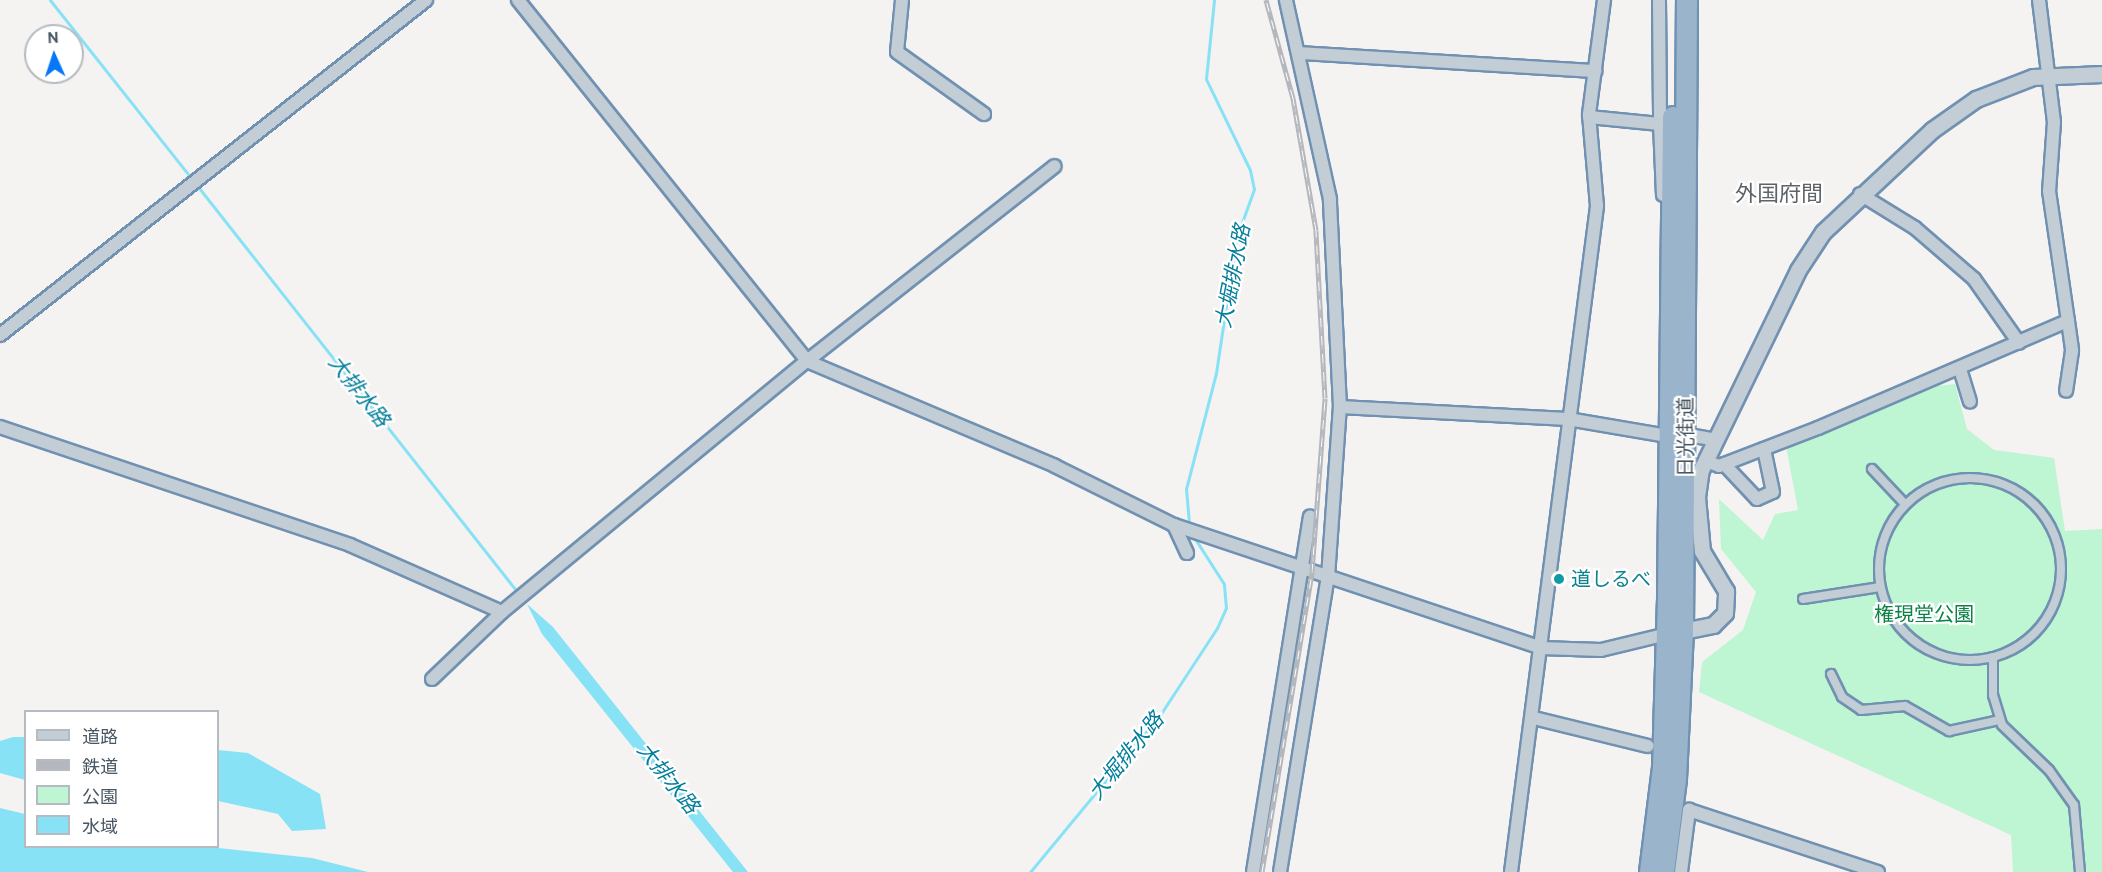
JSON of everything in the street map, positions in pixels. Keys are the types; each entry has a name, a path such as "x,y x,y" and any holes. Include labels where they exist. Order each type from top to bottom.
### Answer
{"highway":[{"name":"日光街道","path":"1664,872 1676,779 1672,225 1674,0"},
{"name":"日光街道","path":"1650,872 1663,767 1675,633 1687,0"}],"street":[{"path":"0,335 426,0"},
{"path":"518,0 807,361 1055,466 1174,525 1541,648 1601,650 1720,621 1727,603 1726,591 1702,551 1696,497 1706,461 1809,252 1860,194 1957,111 1997,89 2046,74 2102,74"},
{"path":"902,0 897,52 984,114"},
{"path":"1280,872 1328,577 1340,407 1330,199 1300,53 1286,0"},
{"path":"1511,872 1534,718 1568,419 1597,206 1589,117 1604,0"},
{"path":"1659,0 1660,124 1665,225 1672,225"},
{"path":"2039,0 2046,74 2054,122 2049,191 2072,351 2066,392"},
{"path":"1300,53 1595,71"},
{"path":"1589,117 1660,124"},
{"path":"432,678 533,586 807,361 1055,166"},
{"path":"1860,194 1915,228 1974,279 2019,343"},
{"path":"1706,461 1724,464 1764,449 1960,369 2067,321"},
{"path":"1960,369 1970,402"},
{"path":"1340,407 1568,419 1662,435"},
{"path":"0,427 340,541 505,610"},
{"path":"1694,436 1716,440"},
{"path":"1724,464 1757,499 1773,492 1764,449"},
{"path":"1872,469 1905,504"},
{"path":"1979,478 2020,493 2050,525 2061,567 2051,610 2031,636 1993,657 1960,659 1923,647 1895,621 1880,587 1883,541 1905,504 1940,483 1979,478"},
{"path":"1253,872 1310,517"},
{"path":"1174,525 1187,553"},
{"path":"1803,599 1880,587"},
{"path":"1993,657 2000,720 2074,805 2080,872"},
{"path":"1831,675 1842,697 1861,710 1905,706 1949,731 2000,720"},
{"path":"1534,718 1648,746"},
{"path":"1681,872 1689,810 1878,872"}],"green space":[{"name":"権現堂公園","path":"1955,384 1967,429 1994,450 2054,458 2065,531 2102,529 2102,872 2013,872 2011,835 1699,692 1702,662 1743,630 1756,592 1721,549 1719,499 1763,540 1775,514 1798,510 1786,446 1928,387"}],"water":[{"path":"527,604 553,627 748,872 733,872 542,634"},
{"path":"13,737 24,737 24,780 0,773 0,741"},
{"path":"219,750 248,753 320,794 326,829 292,831 278,814 219,801"},
{"path":"0,808 24,814 24,848 218,848 312,858 368,872 0,872"}],"waterway":[{"name":"大排水路","path":"50,0 192,179"},
{"name":"大堀排水路","path":"1189,523 1186,489 1216,373 1236,239 1254,189 1250,170 1206,79 1214,0"},
{"name":"大排水路","path":"199,188 519,594"},
{"name":"大堀排水路","path":"1030,872 1160,715 1217,628 1226,608 1224,584 1194,537"}],"railway":[{"path":"1262,872 1312,572 1325,398 1316,230 1293,98 1266,0"}],"place":[{"name":"道しるべ","path":"1559,579"}],"district":[{"name":"外国府間","path":"1779,194"}]}
